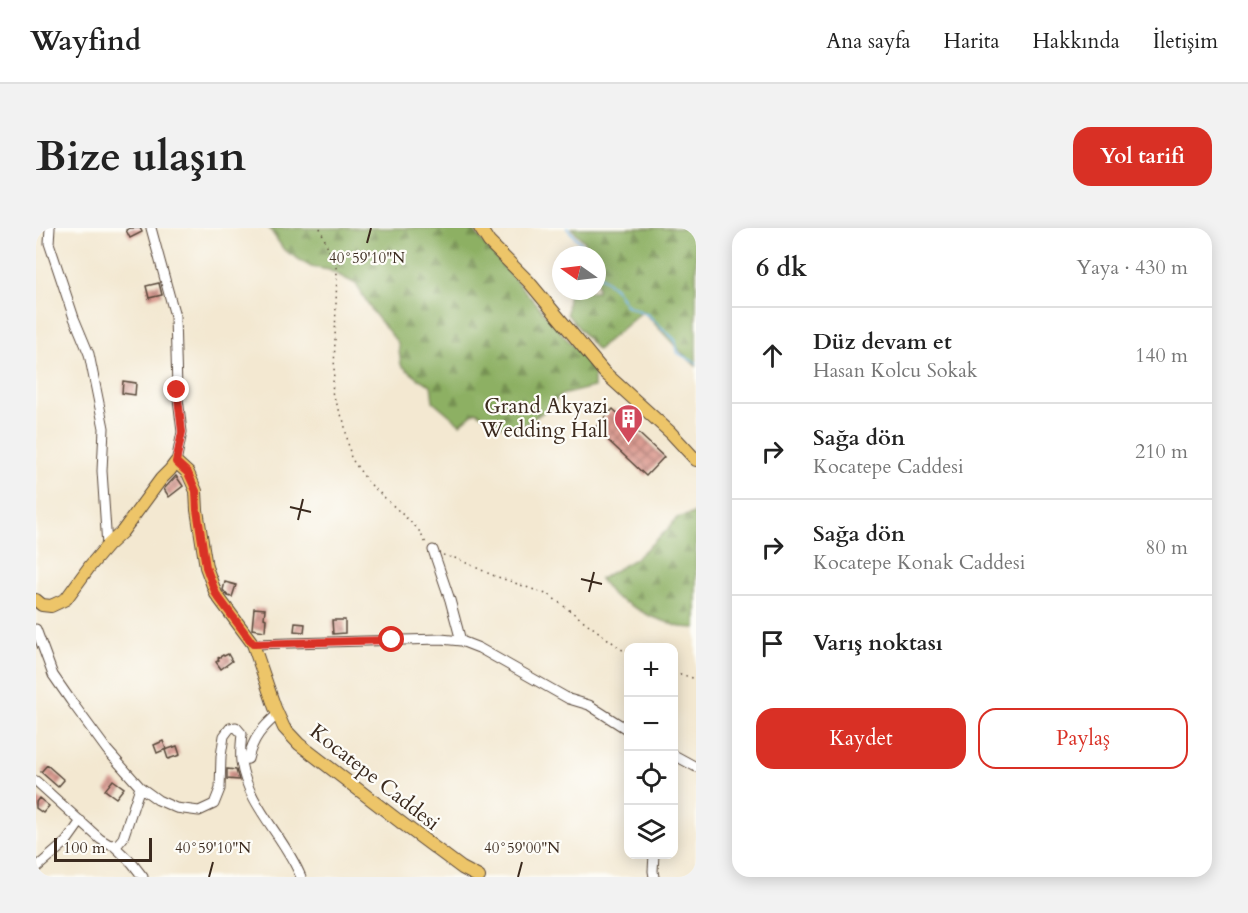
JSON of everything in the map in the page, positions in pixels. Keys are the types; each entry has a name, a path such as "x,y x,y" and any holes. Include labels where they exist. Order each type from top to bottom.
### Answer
{"main road":[{"path":"480,228 489,242 529,282 604,372 671,433 696,460"},
{"path":"36,600 42,605 51,606 66,599 176,462"},
{"name":"Kocatepe Caddesi","path":"176,462 188,473 196,491 206,567 216,594 253,644 284,728 299,744 462,868 479,877"}],"street":[{"path":"50,228 49,243 74,318 89,354 104,428 102,471 107,546"},
{"path":"151,228 175,316 177,390 182,432 176,462"},
{"path":"433,550 461,641"},
{"path":"36,629 54,675 71,701 107,750 140,787 158,800 176,808 199,811 214,804 220,789 224,736 230,728 236,727 242,734 241,760 246,782 258,807 301,877"},
{"path":"253,644 441,639 461,641 479,648 569,699 589,705 624,727"},
{"path":"241,760 248,759 251,747 261,729 278,714"},
{"path":"678,757 696,767"},
{"path":"36,781 110,845 118,844 123,838 140,787"},
{"path":"36,868 66,842 81,821"},
{"path":"113,844 143,877"},
{"path":"654,859 654,877"},
{"path":"36,873 39,877"}],"path":[{"path":"320,228 337,270 332,392 344,422 351,458 368,482 417,529 433,550 549,595 624,651"},
{"path":"678,673 696,679"}],"green space":[{"path":"269,228 472,228 594,370 594,387 561,395 545,411 521,427 500,426 476,411 460,424 433,401 431,385 401,365 398,343 373,312 356,284 329,270 311,267 284,250"},
{"path":"571,228 696,228 696,366 643,311 597,350 567,314 568,300 606,300 606,246 586,246"},
{"path":"696,513 696,628 680,627 650,616 613,596 600,579 635,559 677,518"}],"building":[{"path":"140,228 142,232 130,238 126,230"},
{"path":"159,283 162,295 149,298 146,286"},
{"path":"123,381 136,383 135,395 122,393"},
{"name":"Grand Akyazi Wedding Hall","path":"613,409 664,457 646,476 595,428"},
{"path":"176,476 183,486 169,497 164,489"},
{"path":"225,582 236,585 232,597 223,590"},
{"path":"254,608 265,609 265,631 252,629"},
{"path":"332,620 345,620 345,633 333,634"},
{"path":"295,623 305,624 304,632 294,631"},
{"path":"228,654 232,661 221,669 216,662 218,658"},
{"path":"163,741 166,749 157,753 154,745"},
{"path":"177,746 180,755 168,759 165,750"},
{"path":"47,765 64,780 58,787 41,772"},
{"path":"227,769 236,770 239,780 227,779"},
{"path":"113,780 124,788 116,798 105,790"},
{"path":"39,798 49,806 43,813 36,808"}],"waterway":[{"path":"567,228 582,246"},
{"path":"606,280 615,288 626,305 648,315 675,340 678,353 696,363"}],"place":[{"name":"Grand Akyazi Wedding Hall","path":"629,444"}],"route":[{"path":"177,390 182,432 176,462 188,473 196,491 206,567 216,594 253,644 392,640"}]}
